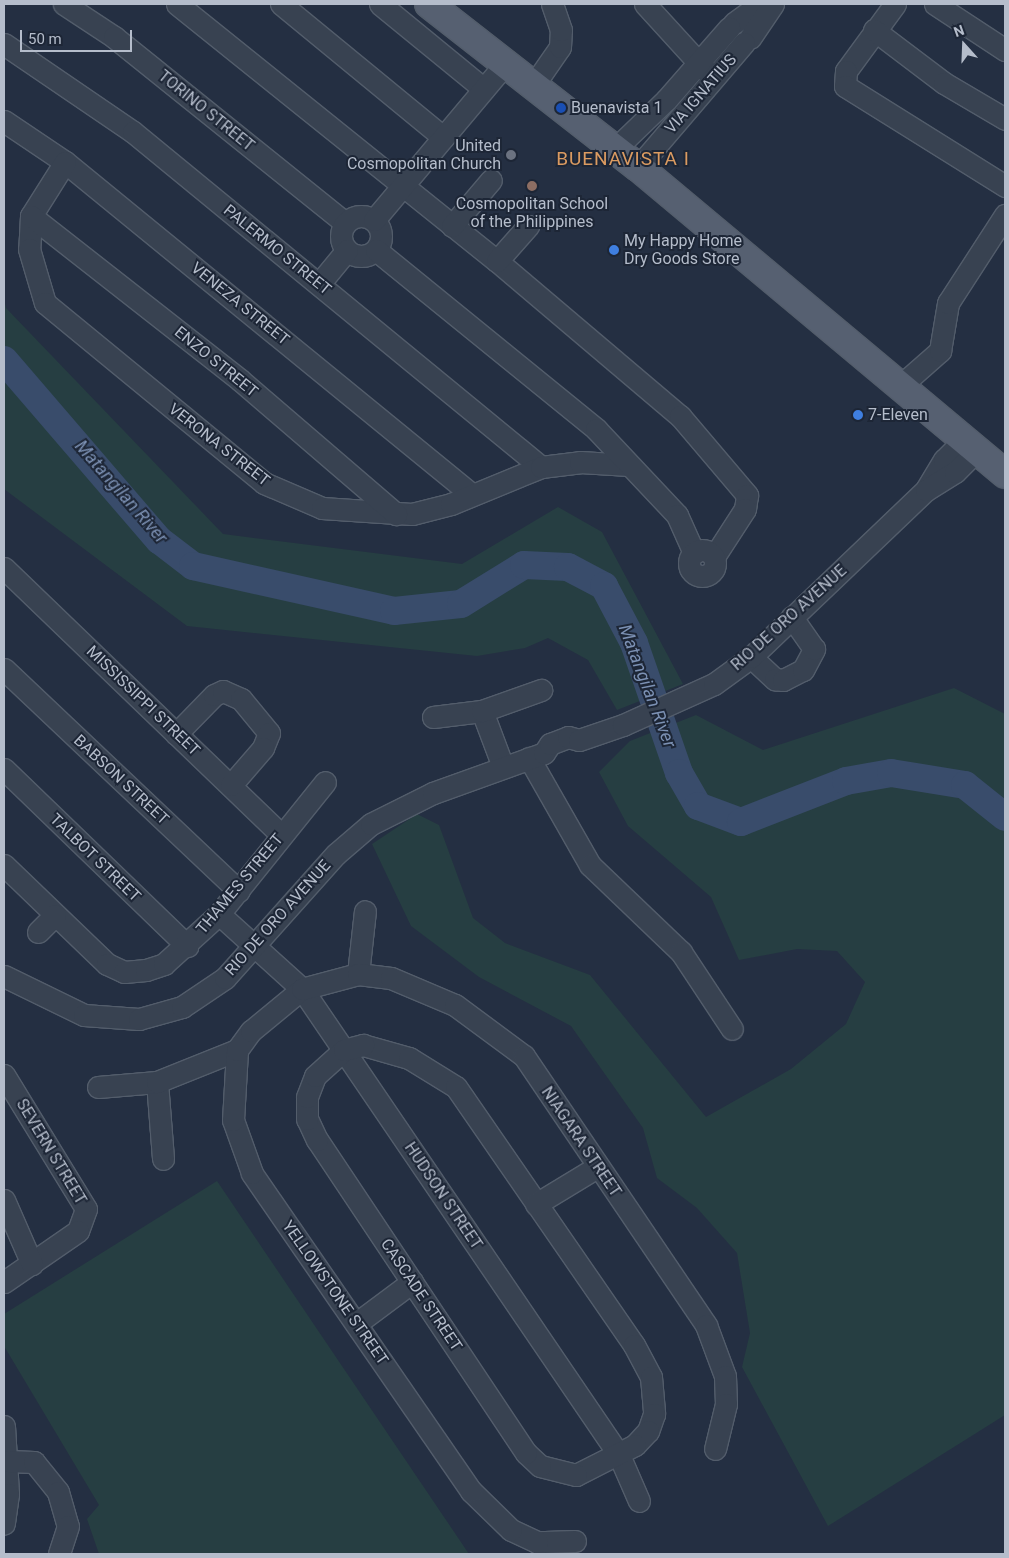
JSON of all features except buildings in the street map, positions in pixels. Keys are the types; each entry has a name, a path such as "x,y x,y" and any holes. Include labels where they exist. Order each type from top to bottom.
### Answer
{"main road":[{"path":"429,4 638,167 907,394 1005,474"}],"street":[{"name":"TORINO STREET","path":"64,4 114,37 345,223"},
{"path":"177,4 402,187 497,261 680,416 745,490 746,509 704,555 677,514 596,429 376,250"},
{"path":"281,4 443,137"},
{"path":"380,4 484,89"},
{"path":"533,86 560,47 561,30 552,4"},
{"path":"645,4 706,71"},
{"name":"VIA IGNATIUS","path":"638,167 684,115 731,25 760,4"},
{"name":"VIA IGNATIUS","path":"615,149 666,100 747,40 773,4"},
{"path":"896,4 874,30 846,71 845,86 1005,186"},
{"path":"935,4 1005,50"},
{"path":"874,30 944,83 1005,119"},
{"name":"PALERMO STREET","path":"4,44 133,132 541,467"},
{"path":"374,220 505,64"},
{"path":"666,100 684,115"},
{"name":"VENEZA STREET","path":"4,120 65,162 470,494"},
{"path":"31,216 65,162"},
{"path":"452,226 491,180"},
{"path":"359,215 374,220 381,234 376,250 362,256 347,250 341,240 345,223 359,215"},
{"path":"907,394 940,351 948,302 1005,215"},
{"name":"ENZO STREET","path":"31,216 240,380 396,514"},
{"name":"VERONA STREET","path":"31,216 32,266 49,309 264,483 322,508 396,514 431,510 541,467 580,462 629,465"},
{"path":"497,261 528,226"},
{"path":"319,284 347,250"},
{"name":"RIO DE ORO AVENUE","path":"4,976 84,1016 138,1019 182,1007 225,978 336,854 371,824 399,807 536,755 559,740 579,740 690,699 751,657 926,490 955,472 970,445"},
{"name":"MISSISSIPPI STREET","path":"4,568 281,835"},
{"path":"751,657 775,679 783,680 803,670 814,649 792,617"},
{"name":"BABSON STREET","path":"4,668 239,891"},
{"path":"433,717 482,711 541,690"},
{"path":"176,734 214,695 223,692 241,699 269,734 263,748 231,785"},
{"path":"482,711 503,767"},
{"path":"536,755 590,865 680,952 732,1029"},
{"name":"TALBOT STREET","path":"4,769 187,946"},
{"name":"THAMES STREET","path":"4,867 107,964 124,972 164,964 187,946 219,914 325,782"},
{"path":"358,974 365,911"},
{"path":"38,932 55,914"},
{"name":"HUDSON STREET","path":"219,914 302,989 618,1455 639,1501"},
{"name":"NIAGARA STREET","path":"302,989 358,974 391,978 424,989 506,1039 524,1056 597,1167 694,1289 725,1376 726,1404 715,1449"},
{"name":"YELLOWSTONE STREET","path":"302,989 250,1031 237,1050 232,1096 238,1146 252,1173 471,1491 511,1530 536,1548 575,1541"},
{"name":"CASCADE STREET","path":"363,1045 388,1049 435,1071 456,1087 536,1204 634,1345 651,1377 654,1414 648,1431 618,1455 576,1475 540,1466 526,1453 412,1282 307,1119 307,1096 315,1076 344,1050 363,1045"},
{"path":"98,1087 157,1082 237,1050"},
{"name":"SEVERN STREET","path":"4,1075 86,1209 78,1232 4,1282"},
{"path":"157,1082 162,1159"},
{"path":"536,1204 597,1167"},
{"path":"4,1200 32,1264"},
{"path":"357,1323 412,1282"},
{"path":"4,1426 8,1461 4,1524"},
{"path":"8,1461 34,1462 58,1492 68,1526 59,1554"}],"green space":[{"path":"4,299 6,308 223,534 462,564 558,507 602,532 683,684 617,710 588,660 548,638 525,648 477,656 187,626 4,489"},
{"path":"954,688 1005,714 1005,1415 828,1526 742,1367 750,1333 737,1253 697,1208 657,1178 643,1128 571,1026 479,977 411,926 372,844 417,814 439,825 473,918 505,943 590,975 706,1117 791,1069 846,1024 865,982 837,951 797,949 739,960 711,897 628,826 599,772 630,741 696,715 763,750"},
{"path":"217,1181 469,1554 99,1554 87,1519 99,1505 4,1346 4,1314"}],"waterway":[{"name":"Matangilan River","path":"4,360 159,540 193,566 394,611 461,604 524,565 568,567 604,586 634,643 679,773 698,806 741,822 846,781 891,773 965,785 1005,817"}],"place":[{"name":"Buenavista 1","path":"561,108"},
{"name":"United Cosmopolitan Church","path":"511,155"},
{"name":"Cosmopolitan School of the Philippines","path":"532,186"},
{"name":"My Happy Home Dry Goods Store","path":"614,250"},
{"name":"7-Eleven","path":"858,415"}],"district":[{"name":"BUENAVISTA I","path":"623,159"}]}
